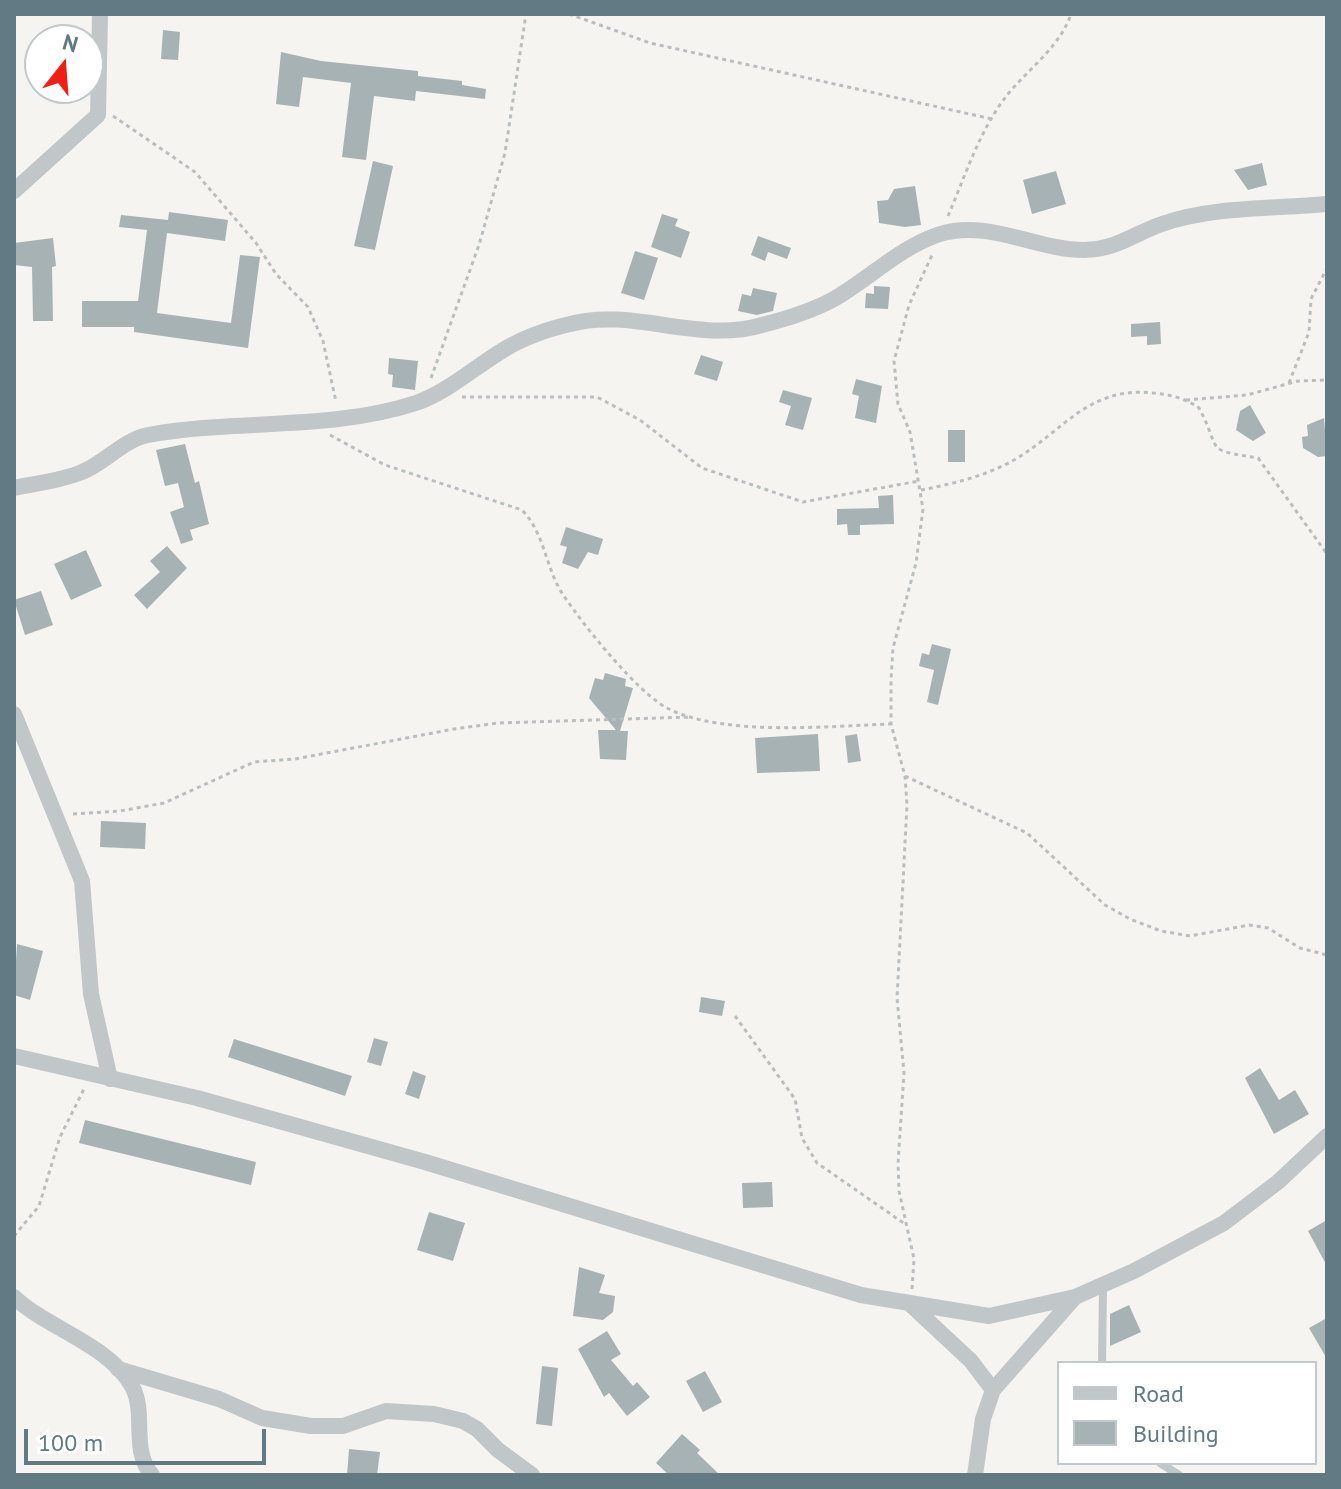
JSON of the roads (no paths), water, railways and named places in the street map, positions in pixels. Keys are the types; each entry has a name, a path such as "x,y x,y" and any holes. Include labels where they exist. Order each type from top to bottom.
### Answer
{"street":[{"path":"14,191 94,122 101,106 100,14"},
{"path":"14,488 83,472 142,436 394,410 423,400 509,346 568,324 603,318 718,332 757,327 834,299 873,269 941,234 968,231 1010,234 1051,246 1082,250 1108,248 1133,240 1161,224 1230,211 1327,204"},
{"path":"14,714 82,881 91,994 110,1079"},
{"path":"14,1056 197,1098 425,1162 861,1295 989,1316 1075,1297 1103,1286 1224,1223 1278,1182 1327,1136"},
{"path":"14,1297 118,1369 219,1399 262,1418 311,1426 343,1426 392,1411 463,1421 532,1475"},
{"path":"975,1475 983,1419 993,1390 1075,1297"},
{"path":"911,1305 971,1361 993,1390"},
{"path":"118,1369 136,1398 141,1456 152,1475"}],"lane":[{"path":"1102,1361 1103,1286"}]}
